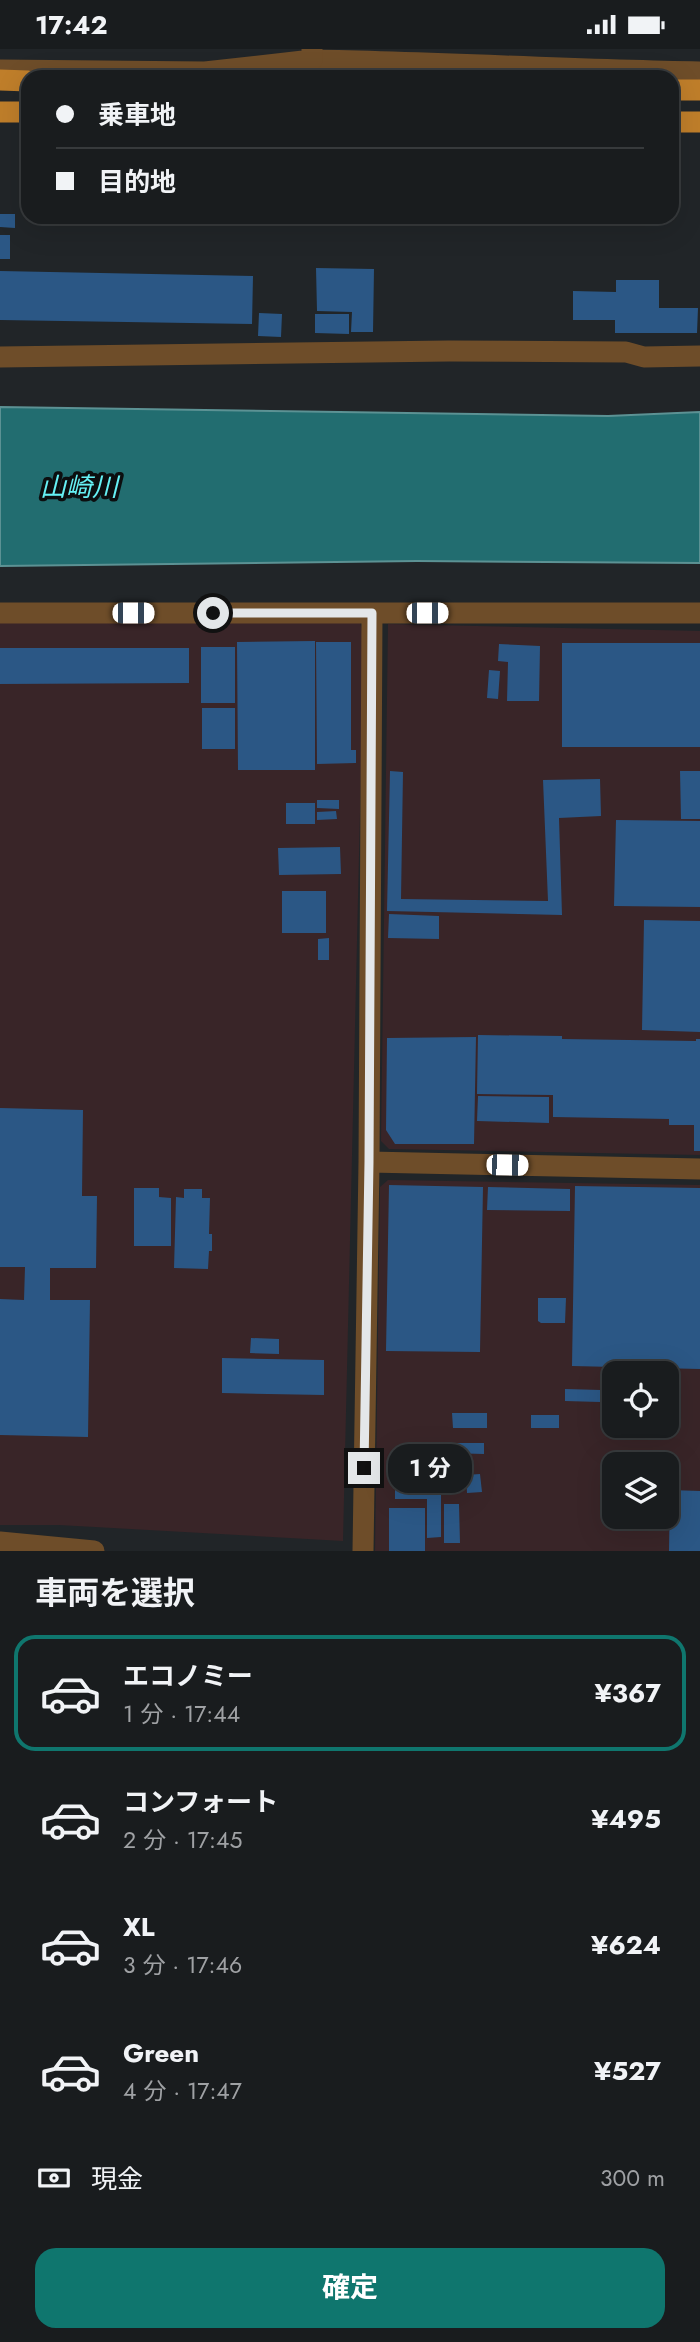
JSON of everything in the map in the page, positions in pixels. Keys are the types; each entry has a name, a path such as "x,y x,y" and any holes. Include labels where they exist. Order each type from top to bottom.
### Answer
{"highway":[{"path":"0,81 21,81"},
{"path":"679,90 700,90"},
{"path":"0,112 21,112"},
{"path":"679,122 700,122"}],"street":[{"path":"217,70 312,54 601,70"},
{"path":"0,70 21,70"},
{"path":"679,72 700,72"},
{"path":"0,358 449,351 626,352 644,357 700,356"},
{"path":"0,613 700,613"},
{"path":"363,1551 369,1162 372,613"},
{"path":"369,1162 700,1169"},
{"path":"0,1542 94,1551"}],"shaded area":[{"path":"360,622 364,641 343,1541 59,1525 0,1525 0,623"},
{"path":"388,624 700,631 700,1155 389,1149 381,1141"},
{"path":"388,1180 700,1185 700,1551 375,1551 380,1187"}],"water":[{"name":"山崎川","path":"0,407 608,416 700,412 700,563 417,561 0,566"}],"building":[{"path":"0,214 15,214 15,228 0,227"},
{"path":"0,235 10,235 10,259 0,259"},
{"path":"316,268 374,269 373,332 351,332 352,312 317,311"},
{"path":"0,271 253,276 252,324 0,320"},
{"path":"616,280 659,280 659,308 698,308 697,333 615,333 615,320 573,320 573,291 616,292"},
{"path":"259,313 282,314 281,337 258,336"},
{"path":"315,314 349,314 349,334 315,333"},
{"path":"315,641 315,770 238,770 237,642"},
{"path":"316,642 351,642 351,750 356,750 356,763 317,764"},
{"path":"562,643 700,643 700,747 562,747"},
{"path":"499,644 540,646 539,701 507,701 508,662 498,661"},
{"path":"201,647 235,647 235,703 201,703"},
{"path":"0,648 189,648 189,683 0,684"},
{"path":"489,670 500,671 498,699 487,698"},
{"path":"202,708 235,708 235,749 202,749"},
{"path":"390,771 403,772 401,899 548,901 543,780 600,779 601,816 559,818 562,915 387,911"},
{"path":"680,771 700,771 700,819 681,819"},
{"path":"317,800 339,800 339,809 317,808"},
{"path":"286,803 315,803 315,824 286,824"},
{"path":"336,811 337,819 317,820 317,812"},
{"path":"616,820 700,821 700,907 614,906"},
{"path":"340,847 341,874 279,875 278,848"},
{"path":"282,891 326,891 326,933 282,933"},
{"path":"389,914 439,916 439,939 388,938"},
{"path":"644,920 700,921 700,1032 642,1030"},
{"path":"329,938 329,960 318,960 318,939"},
{"path":"478,1035 562,1036 562,1039 700,1039 700,1151 694,1151 694,1125 669,1125 669,1119 553,1117 553,1095 477,1094"},
{"path":"476,1037 474,1144 395,1144 386,1130 387,1038"},
{"path":"478,1096 549,1097 549,1123 477,1121"},
{"path":"0,1108 83,1110 82,1196 97,1196 96,1268 50,1268 50,1300 90,1300 88,1437 0,1435 0,1299 24,1300 25,1267 0,1267"},
{"path":"389,1185 483,1187 480,1352 386,1351"},
{"path":"575,1186 700,1188 700,1369 679,1369 679,1361 602,1361 602,1367 572,1366"},
{"path":"488,1187 570,1189 570,1211 487,1210"},
{"path":"134,1188 159,1188 159,1197 171,1198 171,1246 134,1246"},
{"path":"184,1189 202,1189 202,1198 210,1198 209,1234 212,1234 212,1251 209,1251 208,1269 174,1268 176,1197 184,1198"},
{"path":"538,1298 566,1298 565,1323 538,1321"},
{"path":"251,1338 279,1339 279,1354 250,1353"},
{"path":"222,1358 324,1360 324,1395 222,1393"},
{"path":"565,1389 601,1390 600,1402 565,1401"},
{"path":"452,1413 487,1413 487,1428 453,1428"},
{"path":"531,1415 559,1415 559,1428 531,1428"},
{"path":"449,1443 484,1443 484,1454 448,1453"},
{"path":"395,1450 427,1451 427,1492 441,1492 441,1537 427,1538 427,1499 395,1499"},
{"path":"480,1474 482,1492 467,1493 466,1475"},
{"path":"679,1490 700,1491 700,1551 669,1551 669,1529 679,1529"},
{"path":"444,1504 459,1504 460,1543 444,1543"},
{"path":"389,1508 425,1508 425,1551 389,1551"}],"route":[{"path":"213,613 372,613 369,1162 364,1468"}]}
